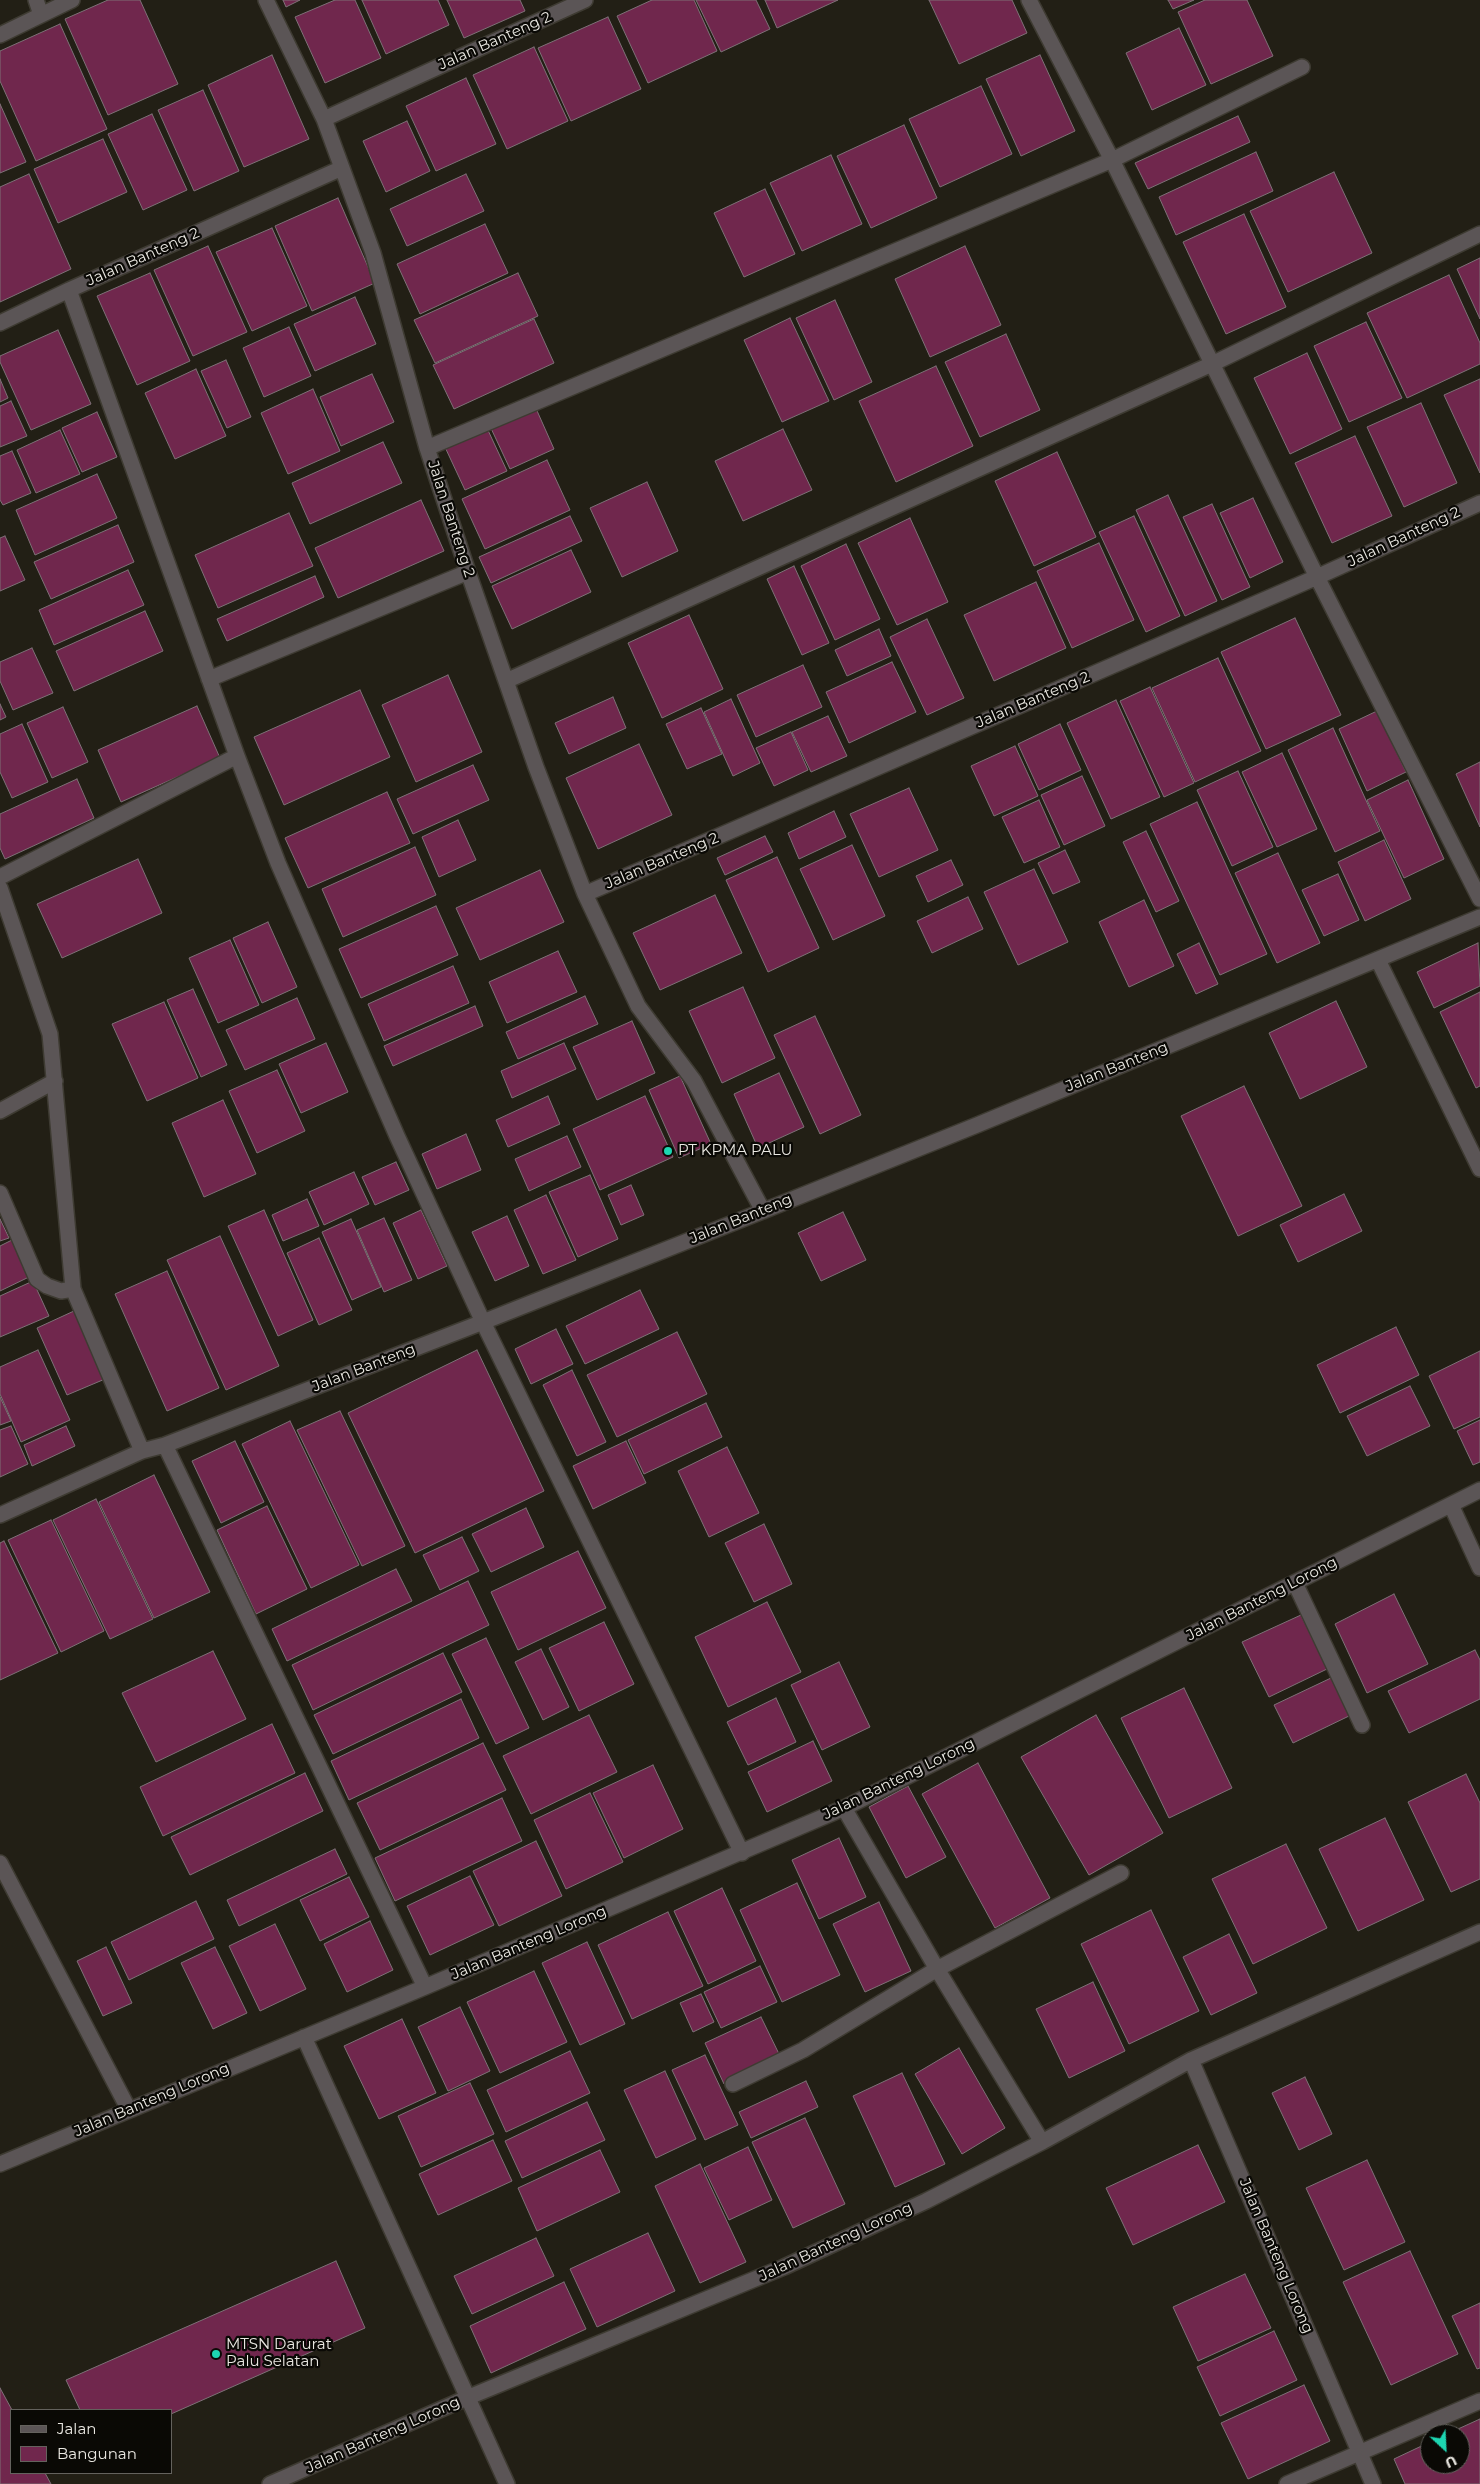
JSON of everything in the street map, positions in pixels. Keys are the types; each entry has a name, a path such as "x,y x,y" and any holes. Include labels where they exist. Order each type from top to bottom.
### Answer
{"street":[{"path":"36,0 41,15"},
{"path":"0,36 72,0"},
{"name":"Jalan Banteng 2","path":"266,0 324,119 373,253 427,448 468,572 536,767 585,894 638,1006 694,1081 763,1211"},
{"name":"Jalan Banteng 2","path":"324,119 585,0"},
{"path":"1029,0 1112,160 1317,577 1480,899"},
{"path":"427,448 1112,160 1302,66"},
{"name":"Jalan Banteng 2","path":"0,323 69,290 342,168"},
{"path":"506,680 1212,364 1480,234"},
{"path":"69,290 237,756 278,863 397,1136 483,1322 742,1853"},
{"name":"Jalan Banteng 2","path":"585,894 1317,577 1480,502"},
{"path":"210,679 468,572"},
{"path":"0,877 237,756"},
{"path":"0,888 50,1034 73,1289 142,1451"},
{"name":"Jalan Banteng","path":"0,1515 142,1451 165,1445 763,1211 1480,917"},
{"path":"1378,960 1480,1169"},
{"path":"0,1112 55,1081"},
{"path":"0,1193 37,1279 47,1286 61,1291 73,1289"},
{"path":"165,1445 425,1987"},
{"name":"Jalan Banteng Lorong","path":"0,2164 425,1987 844,1808 1480,1490"},
{"path":"1451,1504 1480,1568"},
{"path":"1295,1583 1362,1724"},
{"path":"844,1808 1042,2142"},
{"path":"0,1863 129,2110"},
{"path":"733,2084 803,2050 938,1969 1121,1873"},
{"name":"Jalan Banteng Lorong","path":"270,2484 469,2397 784,2267 926,2201 1042,2142 1191,2060 1480,1932"},
{"name":"Jalan Banteng Lorong","path":"304,2037 507,2484"},
{"name":"Jalan Banteng Lorong","path":"1191,2060 1373,2484"},
{"path":"1287,2484 1480,2401"}],"building":[{"path":"108,0 140,0 178,84 108,115 65,19"},
{"path":"283,0 300,0 286,7"},
{"path":"335,0 355,0 381,58 325,83 295,17"},
{"path":"362,0 438,0 449,25 386,54"},
{"path":"447,0 520,0 525,11 464,38"},
{"path":"652,0 694,0 717,51 648,83 617,16"},
{"path":"696,0 756,0 770,29 721,52"},
{"path":"765,0 838,0 777,28"},
{"path":"929,0 1012,0 1027,33 959,64"},
{"path":"1168,0 1194,0 1173,9"},
{"path":"1205,0 1247,0 1273,56 1211,84 1178,12"},
{"path":"608,17 641,89 571,121 538,48"},
{"path":"60,24 107,129 36,161 0,81 0,51"},
{"path":"1179,28 1206,85 1152,110 1126,53"},
{"path":"534,47 568,121 507,149 473,75"},
{"path":"272,55 309,139 244,167 208,85"},
{"path":"1040,55 1075,131 1021,156 986,79"},
{"path":"466,78 496,144 436,171 406,106"},
{"path":"981,86 1012,154 940,187 909,119"},
{"path":"203,90 239,171 194,191 158,110"},
{"path":"0,104 26,162 0,173"},
{"path":"152,114 187,190 143,210 108,134"},
{"path":"1238,116 1250,142 1148,189 1135,163"},
{"path":"407,121 430,171 386,192 363,141"},
{"path":"904,125 937,198 871,228 837,156"},
{"path":"103,139 127,192 58,223 34,169"},
{"path":"1256,152 1273,191 1176,235 1159,197"},
{"path":"831,155 862,224 802,251 770,183"},
{"path":"1334,172 1372,253 1288,292 1250,211"},
{"path":"29,174 71,269 0,302 0,187"},
{"path":"466,174 484,211 407,246 390,209"},
{"path":"765,189 795,254 744,277 714,213"},
{"path":"338,198 375,283 312,311 275,226"},
{"path":"1244,214 1286,307 1226,334 1183,242"},
{"path":"485,224 508,273 420,314 397,264"},
{"path":"272,228 307,306 252,331 216,252"},
{"path":"208,246 247,332 193,356 154,270"},
{"path":"965,246 1001,325 930,357 895,279"},
{"path":"1480,258 1480,319 1457,269"},
{"path":"150,273 190,361 137,385 97,296"},
{"path":"518,273 538,316 435,363 414,320"},
{"path":"1449,275 1480,343 1480,364 1407,398 1367,313"},
{"path":"355,297 376,344 315,371 294,324"},
{"path":"835,300 872,382 834,400 796,318"},
{"path":"790,318 829,401 782,422 744,340"},
{"path":"534,319 554,363 454,409 433,365"},
{"path":"1366,322 1402,398 1349,422 1314,346"},
{"path":"289,327 311,376 264,397 243,348"},
{"path":"58,330 91,404 31,430 0,362 0,356"},
{"path":"1006,334 1040,410 980,437 945,362"},
{"path":"1307,353 1342,429 1290,454 1254,378"},
{"path":"226,360 251,417 227,428 201,371"},
{"path":"936,366 973,446 896,482 859,401"},
{"path":"196,369 226,436 175,459 145,393"},
{"path":"372,374 394,422 341,446 320,397"},
{"path":"0,379 8,398 0,402"},
{"path":"1480,379 1480,473 1444,395"},
{"path":"313,389 340,451 288,474 261,413"},
{"path":"11,401 27,436 0,447 0,406"},
{"path":"1421,403 1457,483 1404,507 1367,427"},
{"path":"534,404 554,449 510,469 489,424"},
{"path":"97,412 117,457 82,472 62,428"},
{"path":"486,426 507,471 465,490 444,445"},
{"path":"783,429 812,490 743,521 715,461"},
{"path":"60,430 80,474 36,493 17,450"},
{"path":"1355,436 1392,516 1332,543 1295,463"},
{"path":"383,442 402,483 310,524 292,483"},
{"path":"12,451 31,493 3,505 0,500 0,456"},
{"path":"1057,452 1096,537 1034,566 995,481"},
{"path":"547,460 570,510 485,549 462,499"},
{"path":"97,474 117,518 35,555 16,510"},
{"path":"647,482 678,551 622,577 590,508"},
{"path":"1168,495 1217,601 1185,616 1136,510"},
{"path":"1253,498 1283,562 1250,578 1220,513"},
{"path":"421,500 444,551 338,598 315,548"},
{"path":"1212,504 1250,587 1222,600 1183,517"},
{"path":"289,513 313,566 218,608 195,555"},
{"path":"570,516 582,541 491,583 479,557"},
{"path":"1134,516 1180,616 1146,632 1099,532"},
{"path":"910,518 948,602 897,625 858,543"},
{"path":"118,525 134,562 51,599 34,562"},
{"path":"5,536 25,580 0,591 0,538"},
{"path":"1099,543 1134,620 1072,648 1037,571"},
{"path":"846,544 880,619 835,640 801,566"},
{"path":"571,550 591,592 512,629 492,586"},
{"path":"794,566 829,643 802,655 767,579"},
{"path":"128,570 144,605 54,645 39,610"},
{"path":"315,576 324,597 227,641 217,619"},
{"path":"1036,582 1066,648 994,681 964,615"},
{"path":"145,611 163,651 74,691 56,651"},
{"path":"689,615 723,689 662,718 628,643"},
{"path":"1295,618 1341,715 1266,749 1221,652"},
{"path":"927,619 964,698 927,715 890,637"},
{"path":"879,629 891,656 847,676 835,650"},
{"path":"32,648 53,693 13,710 0,681 0,662"},
{"path":"1218,658 1261,751 1195,782 1152,688"},
{"path":"892,662 916,712 849,743 826,692"},
{"path":"803,665 822,707 756,737 737,695"},
{"path":"448,675 482,752 416,782 382,705"},
{"path":"1150,687 1194,783 1164,797 1120,701"},
{"path":"360,690 390,757 284,805 254,737"},
{"path":"613,697 626,728 569,754 555,723"},
{"path":"731,699 760,763 733,776 704,712"},
{"path":"1116,700 1160,797 1111,819 1067,723"},
{"path":"0,704 6,717 0,720"},
{"path":"197,706 220,758 121,802 98,750"},
{"path":"63,707 88,762 52,778 27,723"},
{"path":"701,708 722,754 687,769 666,724"},
{"path":"1377,711 1406,772 1367,791 1339,729"},
{"path":"828,716 847,756 811,772 792,732"},
{"path":"22,724 48,782 12,798 0,772 0,734"},
{"path":"1060,724 1081,770 1039,790 1018,744"},
{"path":"1333,728 1380,831 1335,852 1288,750"},
{"path":"791,732 808,770 774,786 756,748"},
{"path":"639,744 672,815 598,849 566,778"},
{"path":"1015,746 1038,796 994,816 971,766"},
{"path":"1282,753 1317,829 1277,847 1242,772"},
{"path":"1480,762 1480,827 1456,774"},
{"path":"473,765 489,800 413,834 397,799"},
{"path":"1238,771 1273,847 1232,866 1197,790"},
{"path":"1082,776 1105,826 1064,845 1041,795"},
{"path":"77,779 94,818 5,859 0,848 0,814"},
{"path":"1408,780 1444,859 1404,878 1367,800"},
{"path":"909,788 938,850 879,877 850,814"},
{"path":"387,792 410,843 308,888 285,838"},
{"path":"1039,800 1060,847 1024,863 1002,817"},
{"path":"1197,802 1267,954 1220,975 1150,824"},
{"path":"834,811 846,837 799,859 788,833"},
{"path":"458,820 476,860 439,877 422,837"},
{"path":"1146,831 1179,901 1156,912 1123,842"},
{"path":"765,836 773,852 725,875 717,858"},
{"path":"1384,840 1411,899 1365,921 1338,862"},
{"path":"852,845 885,916 833,940 800,869"},
{"path":"415,847 436,895 343,937 322,889"},
{"path":"1065,850 1080,882 1053,894 1038,863"},
{"path":"1278,853 1320,943 1277,963 1235,873"},
{"path":"777,857 819,948 768,972 726,880"},
{"path":"138,859 162,913 62,958 37,904"},
{"path":"951,860 963,885 928,902 916,876"},
{"path":"1034,869 1068,942 1018,965 984,892"},
{"path":"540,870 564,922 480,960 456,908"},
{"path":"1338,874 1359,920 1324,936 1302,890"},
{"path":"715,895 742,953 660,990 633,933"},
{"path":"968,897 983,929 932,953 917,921"},
{"path":"1144,900 1174,966 1129,987 1099,922"},
{"path":"436,906 458,955 361,998 339,949"},
{"path":"268,922 297,987 262,1003 233,938"},
{"path":"230,940 259,1005 218,1023 189,958"},
{"path":"1199,943 1218,984 1196,994 1177,954"},
{"path":"1478,943 1480,986 1434,1008 1417,972"},
{"path":"558,951 577,992 507,1023 489,982"},
{"path":"453,966 469,1003 384,1041 368,1004"},
{"path":"743,987 775,1058 722,1083 689,1011"},
{"path":"193,989 227,1065 201,1077 167,1000"},
{"path":"1480,992 1480,1086 1476,1088 1440,1012"},
{"path":"585,996 598,1024 518,1059 506,1032"},
{"path":"297,998 315,1039 245,1070 226,1030"},
{"path":"1336,1001 1367,1067 1300,1099 1269,1033"},
{"path":"164,1002 198,1078 147,1101 112,1024"},
{"path":"475,1006 483,1026 393,1066 384,1046"},
{"path":"815,1016 861,1115 820,1134 774,1035"},
{"path":"632,1021 655,1073 597,1100 573,1047"},
{"path":"326,1043 348,1092 301,1113 279,1064"},
{"path":"564,1043 576,1069 512,1098 501,1071"},
{"path":"277,1070 305,1131 257,1153 229,1091"},
{"path":"779,1073 804,1127 758,1148 734,1094"},
{"path":"680,1076 711,1144 679,1158 649,1090"},
{"path":"1244,1086 1302,1206 1238,1236 1181,1116"},
{"path":"548,1096 560,1124 508,1147 496,1120"},
{"path":"645,1096 673,1157 600,1190 573,1129"},
{"path":"223,1100 256,1174 204,1197 172,1123"},
{"path":"466,1134 481,1170 437,1189 422,1154"},
{"path":"567,1136 581,1167 529,1191 515,1159"},
{"path":"396,1162 409,1190 375,1205 362,1177"},
{"path":"354,1172 369,1204 324,1225 309,1192"},
{"path":"590,1175 618,1239 578,1257 549,1192"},
{"path":"631,1185 644,1215 621,1225 608,1195"},
{"path":"1344,1194 1362,1231 1298,1262 1280,1225"},
{"path":"546,1195 576,1260 543,1274 514,1210"},
{"path":"307,1199 319,1226 283,1241 272,1215"},
{"path":"264,1210 313,1320 278,1336 228,1226"},
{"path":"421,1210 447,1266 418,1279 393,1223"},
{"path":"843,1212 866,1260 821,1281 798,1233"},
{"path":"507,1216 529,1266 495,1281 472,1232"},
{"path":"384,1218 412,1280 384,1292 357,1230"},
{"path":"0,1219 9,1238 0,1241"},
{"path":"351,1219 381,1287 352,1300 322,1232"},
{"path":"220,1236 279,1366 226,1390 167,1260"},
{"path":"319,1238 352,1310 319,1325 287,1253"},
{"path":"12,1240 29,1277 0,1291 0,1246"},
{"path":"167,1271 219,1388 167,1411 115,1294"},
{"path":"33,1281 49,1316 0,1337 0,1296"},
{"path":"640,1290 659,1329 585,1364 566,1326"},
{"path":"74,1311 105,1379 67,1395 37,1328"},
{"path":"1396,1327 1419,1375 1340,1413 1317,1365"},
{"path":"556,1329 573,1364 531,1384 515,1349"},
{"path":"677,1332 707,1394 617,1437 587,1375"},
{"path":"38,1350 70,1420 21,1442 0,1394 0,1367"},
{"path":"477,1350 544,1491 415,1553 348,1413"},
{"path":"1480,1351 1480,1417 1454,1429 1429,1376"},
{"path":"572,1370 606,1442 577,1456 543,1385"},
{"path":"1410,1386 1430,1426 1367,1456 1347,1416"},
{"path":"0,1397 11,1421 0,1425"},
{"path":"706,1403 722,1437 644,1474 628,1440"},
{"path":"340,1411 405,1546 362,1566 297,1430"},
{"path":"1480,1420 1480,1462 1473,1465 1457,1431"},
{"path":"290,1421 359,1565 311,1588 242,1444"},
{"path":"11,1426 28,1464 0,1477 0,1430"},
{"path":"66,1426 75,1446 32,1466 24,1445"},
{"path":"235,1441 264,1502 221,1523 192,1461"},
{"path":"626,1441 646,1483 593,1509 573,1466"},
{"path":"727,1447 759,1513 709,1537 678,1471"},
{"path":"154,1475 210,1592 154,1618 99,1502"},
{"path":"96,1499 153,1619 110,1639 53,1520"},
{"path":"267,1506 307,1589 256,1614 217,1530"},
{"path":"526,1508 544,1547 491,1572 472,1534"},
{"path":"51,1520 104,1631 61,1652 8,1540"},
{"path":"764,1524 792,1584 754,1602 725,1543"},
{"path":"462,1537 479,1571 440,1590 423,1555"},
{"path":"4,1541 58,1653 0,1680 0,1543"},
{"path":"578,1551 606,1608 518,1650 491,1592"},
{"path":"396,1569 412,1601 287,1661 272,1629"},
{"path":"468,1581 489,1625 313,1710 292,1665"},
{"path":"1394,1594 1428,1664 1367,1693 1335,1624"},
{"path":"767,1602 801,1672 728,1707 695,1637"},
{"path":"1301,1615 1327,1669 1269,1697 1242,1642"},
{"path":"604,1622 634,1684 579,1711 549,1648"},
{"path":"486,1638 529,1728 496,1744 452,1654"},
{"path":"541,1649 569,1707 543,1720 515,1662"},
{"path":"1475,1650 1480,1660 1480,1699 1409,1733 1388,1691"},
{"path":"213,1651 246,1719 156,1762 122,1693"},
{"path":"443,1653 462,1692 333,1754 314,1715"},
{"path":"839,1662 870,1727 822,1750 791,1685"},
{"path":"1331,1678 1349,1716 1293,1743 1274,1705"},
{"path":"1184,1688 1232,1788 1169,1818 1121,1718"},
{"path":"776,1698 796,1742 748,1765 727,1722"},
{"path":"461,1699 479,1738 349,1800 331,1761"},
{"path":"589,1715 617,1772 531,1814 503,1756"},
{"path":"1096,1715 1163,1833 1089,1875 1021,1757"},
{"path":"272,1724 295,1773 163,1836 140,1787"},
{"path":"813,1741 832,1781 767,1812 748,1772"},
{"path":"483,1743 506,1790 380,1850 357,1803"},
{"path":"978,1763 1050,1898 995,1928 922,1794"},
{"path":"653,1765 683,1829 624,1858 593,1793"},
{"path":"305,1773 323,1811 190,1875 171,1837"},
{"path":"1466,1774 1480,1803 1480,1879 1451,1892 1408,1802"},
{"path":"908,1786 946,1857 906,1878 869,1807"},
{"path":"590,1793 623,1862 566,1889 534,1820"},
{"path":"502,1798 522,1841 395,1901 375,1858"},
{"path":"1385,1818 1424,1900 1358,1931 1319,1849"},
{"path":"839,1838 866,1897 819,1919 792,1860"},
{"path":"536,1841 562,1896 499,1926 473,1871"},
{"path":"1286,1844 1327,1928 1253,1964 1212,1879"},
{"path":"335,1849 347,1874 239,1926 227,1900"},
{"path":"470,1876 494,1925 430,1955 407,1906"},
{"path":"349,1877 369,1917 320,1941 300,1900"},
{"path":"797,1883 840,1975 782,2002 740,1910"},
{"path":"722,1888 756,1961 708,1984 674,1911"},
{"path":"196,1901 214,1939 129,1980 111,1942"},
{"path":"879,1902 911,1971 865,1992 833,1924"},
{"path":"1151,1910 1199,2011 1129,2044 1081,1944"},
{"path":"668,1912 703,1986 632,2019 598,1945"},
{"path":"370,1921 393,1970 347,1992 324,1944"},
{"path":"275,1924 306,1989 260,2011 229,1946"},
{"path":"1229,1934 1257,1993 1211,2015 1183,1957"},
{"path":"587,1942 625,2024 580,2045 542,1963"},
{"path":"106,1947 132,2003 103,2016 77,1961"},
{"path":"215,1947 247,2013 213,2029 181,1963"},
{"path":"760,1966 777,2002 721,2028 704,1992"},
{"path":"534,1971 567,2042 500,2073 467,2002"},
{"path":"1093,1982 1125,2051 1069,2078 1036,2009"},
{"path":"701,1994 714,2022 693,2032 680,2003"},
{"path":"460,2007 490,2071 448,2091 418,2027"},
{"path":"761,2017 781,2058 724,2084 705,2043"},
{"path":"402,2019 436,2093 379,2119 344,2046"},
{"path":"959,2048 1005,2128 962,2154 915,2074"},
{"path":"570,2051 590,2093 506,2132 487,2090"},
{"path":"705,2055 738,2125 705,2140 672,2070"},
{"path":"665,2071 696,2139 656,2158 624,2090"},
{"path":"902,2073 945,2164 895,2187 853,2096"},
{"path":"1305,2077 1332,2134 1299,2150 1272,2093"},
{"path":"806,2081 818,2107 751,2138 739,2112"},
{"path":"470,2083 494,2134 421,2167 398,2116"},
{"path":"587,2102 605,2140 522,2178 505,2141"},
{"path":"805,2118 845,2204 793,2228 752,2142"},
{"path":"493,2140 512,2181 438,2215 419,2174"},
{"path":"1198,2145 1225,2202 1133,2245 1106,2188"},
{"path":"748,2147 772,2200 729,2220 704,2168"},
{"path":"600,2150 620,2192 537,2231 518,2188"},
{"path":"1367,2160 1405,2242 1344,2270 1306,2188"},
{"path":"700,2164 746,2262 700,2283 655,2186"},
{"path":"648,2233 675,2291 597,2327 570,2269"},
{"path":"536,2238 554,2276 472,2314 454,2276"},
{"path":"1410,2251 1458,2354 1391,2385 1343,2282"},
{"name":"MTSN Darurat Palu Selatan","path":"336,2261 365,2328 172,2414 172,2409 80,2409 66,2380"},
{"path":"1245,2274 1271,2328 1198,2361 1173,2307"},
{"path":"564,2282 586,2329 491,2373 470,2326"},
{"path":"1480,2303 1480,2368 1477,2369 1452,2316"},
{"path":"1274,2331 1297,2380 1220,2416 1197,2367"},
{"path":"1304,2385 1330,2441 1248,2479 1221,2423"},
{"path":"0,2388 11,2409 10,2474 46,2474 51,2484 0,2484"},
{"path":"1480,2419 1480,2484 1405,2484 1394,2459 1420,2447 1420,2474 1470,2474 1469,2424"}],"place":[{"name":"PT KPMA PALU","path":"668,1151"},
{"name":"MTSN Darurat Palu Selatan","path":"216,2354"}]}
